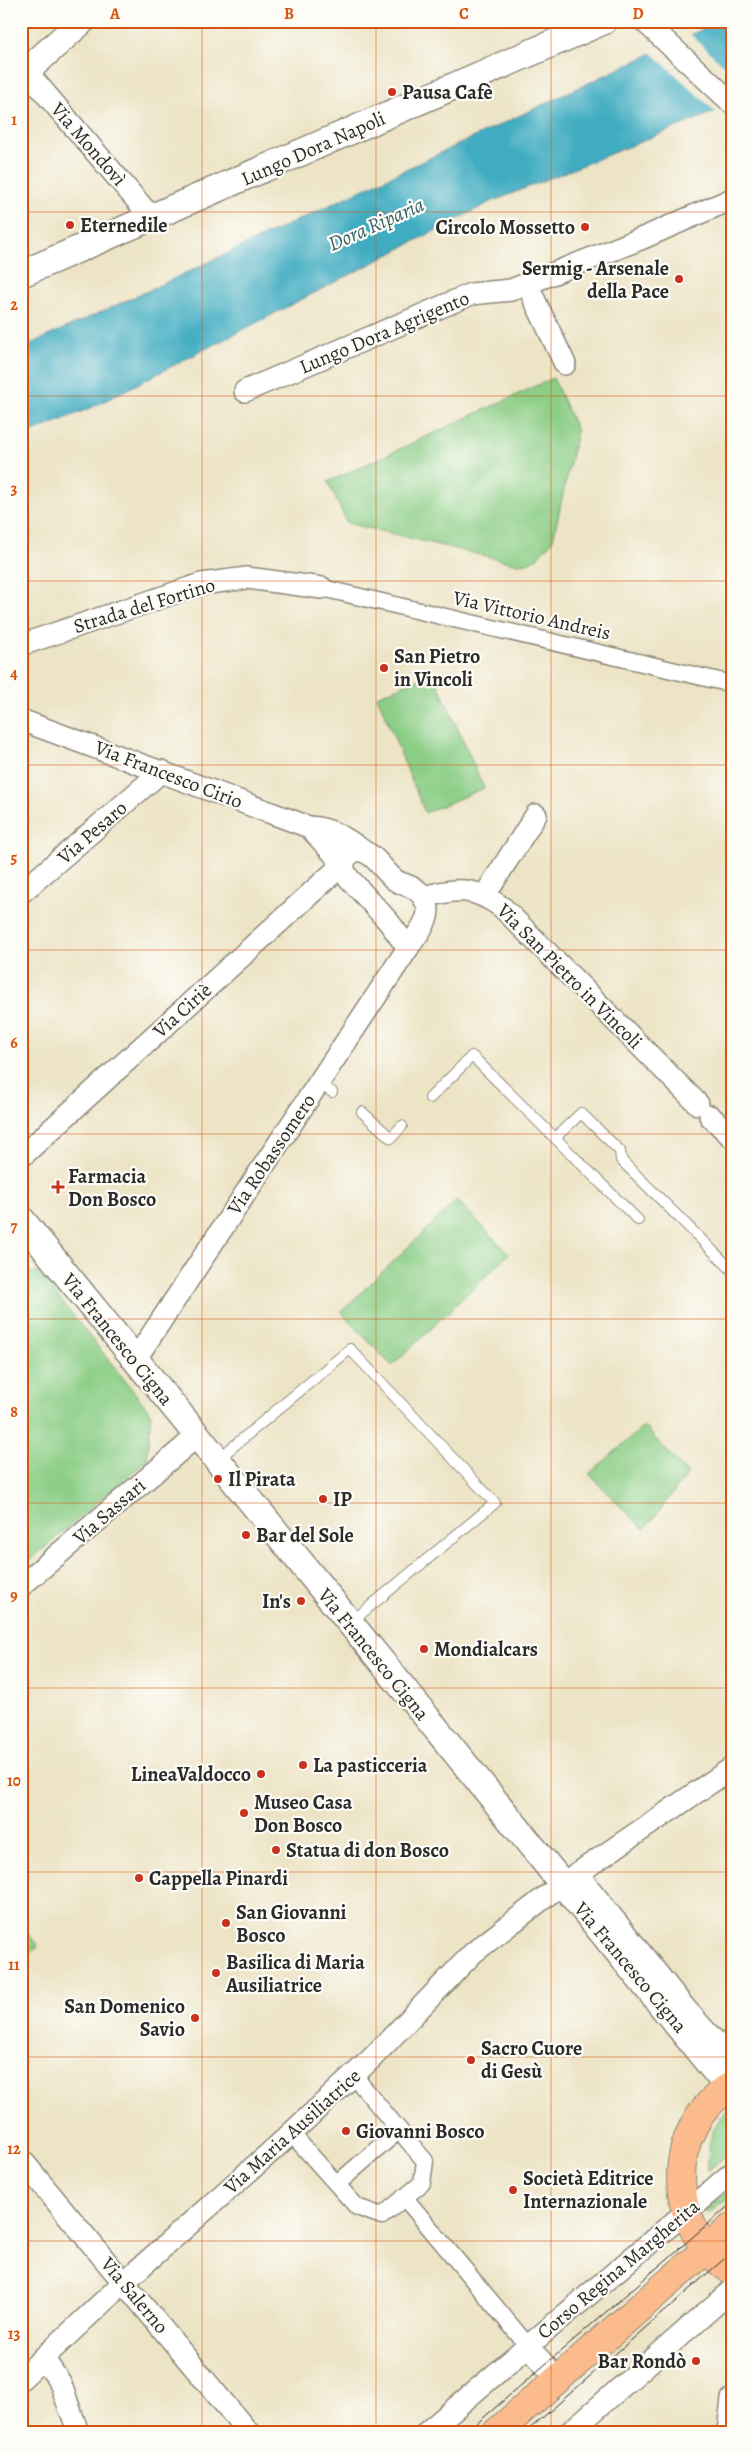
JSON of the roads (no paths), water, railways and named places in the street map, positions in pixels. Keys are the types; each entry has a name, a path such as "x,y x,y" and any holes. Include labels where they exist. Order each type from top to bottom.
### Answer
{"main road":[{"path":"730,2086 704,2109 686,2141 680,2176 685,2213 695,2234 706,2249 732,2271"},
{"name":"Corso Regina Margherita","path":"497,2432 732,2227"}],"street":[{"path":"24,74 82,21"},
{"name":"Lungo Dora Napoli","path":"21,274 604,21"},
{"path":"652,29 732,103"},
{"name":"Via Mondovì","path":"24,74 151,217"},
{"name":"Lungo Dora Agrigento","path":"245,391 470,294 511,290 732,199"},
{"path":"527,284 564,364"},
{"name":"Strada del Fortino","path":"23,647 201,584 247,578 322,588"},
{"name":"Via Vittorio Andreis","path":"322,588 732,684"},
{"name":"Via Francesco Cirio","path":"24,718 309,827 319,827 345,837 370,854 393,878 411,887 423,897"},
{"name":"Via Pesaro","path":"21,893 162,771"},
{"path":"484,895 536,815"},
{"name":"Via Francesco Cirio","path":"309,827 343,864 348,876 388,921 408,948"},
{"name":"Via Ciriè","path":"21,1157 343,864 351,851 362,850"},
{"name":"Via San Pietro in Vincoli","path":"423,897 449,891 484,895 524,927 732,1137"},
{"name":"Via Robassomero","path":"134,1360 325,1088 427,917 428,910 423,897"},
{"name":"Via Francesco Cigna","path":"24,1229 134,1360 349,1624 570,1879 720,2047 732,2057"},
{"name":"Via Sassari","path":"21,1586 196,1436"},
{"name":"Via Maria Ausiliatrice","path":"21,2379 124,2282 353,2076 472,1954 570,1879 732,1768"},
{"name":"Via Francesco Cigna","path":"570,1879 730,2086"},
{"path":"291,2133 357,2207 382,2216 422,2183 425,2161 353,2076"},
{"path":"337,2184 399,2130"},
{"name":"Via Salerno","path":"21,2159 248,2432"},
{"name":"Corso Regina Margherita","path":"427,2432 732,2173"},
{"path":"404,2197 528,2346"},
{"path":"570,2432 732,2290"},
{"name":"Corso Regina Margherita","path":"528,2346 558,2379"},
{"path":"43,2358 60,2382 78,2432"},
{"path":"728,2432 732,2399"}],"lane":[{"path":"430,1098 472,1056 638,1220"},
{"path":"362,1112 391,1138 402,1126"},
{"path":"556,1138 581,1113 620,1151 621,1160 732,1270"},
{"path":"216,1461 350,1349 494,1503 349,1624"}],"water":[{"name":"Dora Riparia","path":"720,21 732,21 732,105 491,202 93,407 21,437 21,348 143,293"}],"tram line":[{"path":"467,2432 732,2203"},
{"path":"526,2432 732,2252"}],"place":[{"name":"Pausa Cafè","path":"392,92"},
{"name":"Eternedile","path":"70,225"},
{"name":"Circolo Mossetto","path":"585,227"},
{"name":"Sermig - Arsenale della Pace","path":"679,279"},
{"name":"San Pietro in Vincoli","path":"384,668"},
{"name":"Farmacia Don Bosco","path":"58,1187"},
{"name":"Il Pirata","path":"218,1479"},
{"name":"IP","path":"323,1499"},
{"name":"Bar del Sole","path":"246,1535"},
{"name":"In's","path":"301,1601"},
{"name":"Mondialcars","path":"424,1649"},
{"name":"La pasticceria","path":"303,1765"},
{"name":"LineaValdocco","path":"261,1774"},
{"name":"Museo Casa Don Bosco","path":"244,1813"},
{"name":"Statua di don Bosco","path":"276,1850"},
{"name":"Cappella Pinardi","path":"139,1878"},
{"name":"San Giovanni Bosco","path":"226,1923"},
{"name":"Basilica di Maria Ausiliatrice","path":"216,1973"},
{"name":"San Domenico Savio","path":"195,2018"},
{"name":"Sacro Cuore di Gesù","path":"471,2060"},
{"name":"Giovanni Bosco","path":"346,2131"},
{"name":"Società Editrice Internazionale","path":"513,2190"},
{"name":"Bar Rondò","path":"696,2361"}]}
